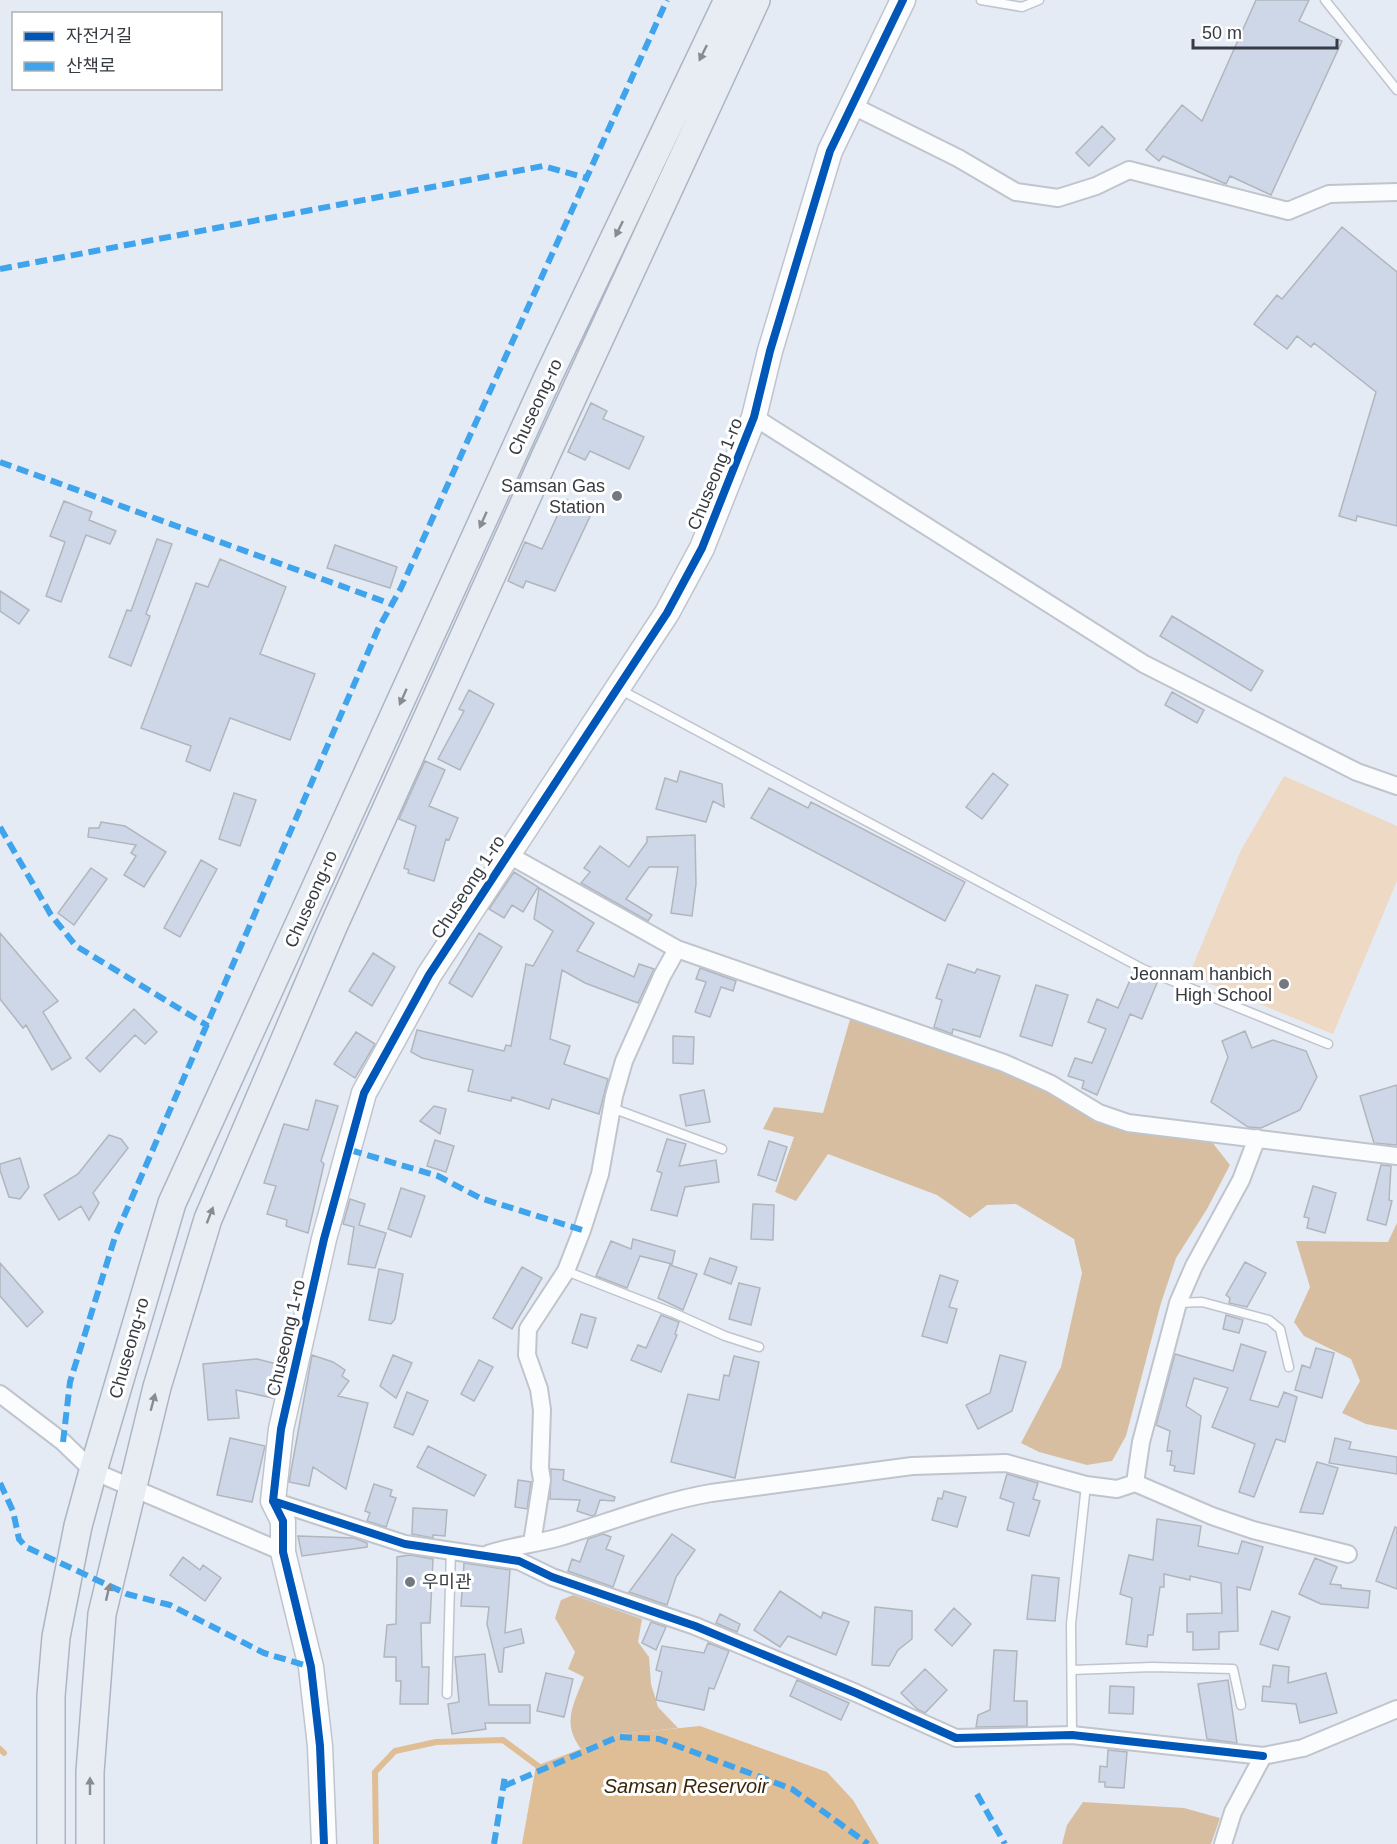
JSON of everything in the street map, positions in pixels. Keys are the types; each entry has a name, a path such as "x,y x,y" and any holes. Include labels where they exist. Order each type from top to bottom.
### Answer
{"main road":[{"name":"Chuseong-ro","path":"51,1844 51,1696 56,1637 78,1526 172,1203 549,375 729,0"},
{"name":"Chuseong-ro","path":"90,1844 90,1772 102,1614 131,1486 157,1387 208,1219 262,1090 545,457 756,0"}],"street":[{"name":"Chuseong 1-ro","path":"324,1844 320,1746 311,1668 283,1552 283,1521 273,1501 286,1406 324,1239 364,1093 429,975 616,687 667,613 702,548 754,417 770,351 830,151 903,0"},
{"path":"851,105 958,158 1016,192 1058,198 1096,186 1129,170 1288,211 1329,194 1397,192"},
{"path":"754,417 1144,664 1358,772 1397,786"},
{"path":"507,854 677,949 1004,1063 1051,1084 1099,1113 1128,1123 1397,1156"},
{"path":"532,1543 542,1480 540,1468 542,1410 539,1389 525,1344 528,1329 566,1271 600,1174 612,1108 624,1061 662,976 677,949"},
{"path":"1135,1483 1141,1442 1178,1303 1194,1266 1241,1180 1257,1138"},
{"path":"0,1394 63,1442 93,1471 283,1552"},
{"path":"483,1555 556,1539 681,1498 912,1466 1006,1463 1086,1485 1117,1489 1135,1483 1222,1520 1348,1554"},
{"path":"273,1501 405,1544 451,1549 519,1561 552,1577 695,1626 856,1693 956,1738 1072,1735 1263,1756 1303,1748 1397,1709"},
{"path":"1223,1844 1233,1812 1263,1756"}],"lane":[{"path":"981,0 1022,7 1039,0"},
{"path":"1324,0 1397,90"},
{"path":"616,687 1143,969 1328,1044"},
{"path":"612,1108 722,1149"},
{"path":"566,1271 676,1314 725,1336 759,1347"},
{"path":"1178,1303 1202,1302 1269,1320 1280,1329 1289,1367"},
{"path":"1072,1735 1071,1624 1086,1485"},
{"path":"447,1694 451,1549"},
{"path":"1072,1670 1152,1667 1233,1670 1241,1705"}],"shaded area":[{"path":"1284,776 1397,826 1397,881 1333,1034 1189,975 1241,850"},
{"path":"851,1016 1048,1088 1098,1119 1208,1137 1230,1165 1207,1209 1176,1258 1161,1303 1126,1436 1112,1461 1087,1465 1039,1452 1021,1443 1061,1367 1082,1273 1074,1239 1016,1204 987,1205 970,1218 937,1195 828,1154 796,1201 775,1192 794,1137 763,1129 774,1107 823,1113"},
{"path":"1397,1223 1397,1430 1366,1424 1342,1413 1360,1381 1351,1359 1304,1336 1294,1322 1310,1287 1296,1241 1388,1242"},
{"path":"573,1595 642,1619 638,1642 649,1657 651,1684 658,1707 678,1728 620,1734 581,1749 572,1731 571,1713 584,1677 568,1669 575,1652 555,1618 561,1600"},
{"path":"1083,1802 1184,1808 1220,1818 1211,1844 1062,1844 1067,1825"}],"water":[{"name":"Samsan Reservoir","path":"700,1726 827,1772 853,1800 879,1844 522,1844 536,1766 620,1734"}],"building":[{"path":"1256,0 1309,0 1299,21 1342,41 1271,195 1230,176 1226,184 1163,156 1159,161 1146,150 1182,105 1202,121"},
{"path":"1102,126 1115,139 1089,166 1076,153"},
{"path":"1342,227 1397,272 1397,526 1357,516 1356,521 1339,516 1376,392 1314,343 1311,347 1297,336 1287,349 1254,324 1277,295 1282,299"},
{"path":"591,403 607,411 603,419 644,437 629,469 590,451 585,460 568,452"},
{"path":"565,499 592,512 555,591 526,581 523,588 508,581 525,542 542,549"},
{"path":"64,501 92,512 89,520 116,531 110,544 86,535 61,602 46,596 65,542 50,536"},
{"path":"157,539 172,544 146,614 150,616 131,666 109,657 127,610 131,611"},
{"path":"335,545 397,567 390,588 327,568"},
{"path":"220,559 286,587 260,654 315,674 290,740 230,718 210,771 186,761 191,746 141,728 196,583 208,587"},
{"path":"0,591 29,610 19,624 0,611"},
{"path":"1172,616 1263,671 1251,691 1160,636"},
{"path":"469,690 494,704 460,770 438,759 464,711 459,709"},
{"path":"1172,692 1204,710 1197,723 1165,705"},
{"path":"425,761 445,770 429,806 458,818 449,840 446,839 434,881 408,873 409,870 404,868 416,826 399,819"},
{"path":"680,771 722,784 724,807 713,801 706,822 656,809 665,778 677,782"},
{"path":"993,773 1008,785 982,819 966,807"},
{"path":"769,788 808,808 811,802 965,882 945,921 751,818"},
{"path":"234,793 256,800 240,846 219,839"},
{"path":"101,822 125,826 166,852 144,887 124,875 136,856 131,853 136,845 88,837 89,828 99,828"},
{"path":"695,835 696,884 692,916 671,913 678,867 649,867 626,899 652,915 648,921 581,883 590,872 584,868 600,846 629,867 647,842 647,837"},
{"path":"201,860 217,869 180,937 164,928"},
{"path":"91,868 107,879 74,925 58,913"},
{"path":"514,872 538,887 523,912 512,905 504,918 489,909"},
{"path":"539,888 594,923 577,951 634,977 639,964 654,969 638,1003 585,983 562,970 550,1039 570,1046 564,1064 608,1079 599,1114 552,1099 549,1109 512,1097 511,1101 468,1091 473,1070 422,1058 411,1052 417,1030 504,1051 506,1045 511,1046 526,964 533,966 553,931 534,919"},
{"path":"0,933 58,1001 43,1012 71,1058 52,1070 26,1025 23,1028 0,999"},
{"path":"479,933 502,947 472,997 449,983"},
{"path":"373,953 395,967 372,1006 349,991"},
{"path":"948,964 975,973 977,969 1000,976 980,1037 953,1029 952,1034 934,1027 942,1000 936,998"},
{"path":"700,968 736,981 733,991 721,987 710,1017 695,1012 706,982 696,979"},
{"path":"1133,973 1157,983 1142,1019 1130,1014 1097,1095 1082,1088 1084,1081 1068,1076 1075,1058 1092,1063 1106,1029 1088,1022 1097,999 1118,1008"},
{"path":"1036,985 1068,995 1052,1046 1020,1036"},
{"path":"134,1009 157,1032 145,1044 135,1035 100,1072 86,1058"},
{"path":"1245,1031 1252,1048 1273,1040 1306,1051 1317,1077 1300,1110 1261,1128 1248,1127 1211,1102 1228,1057 1222,1041"},
{"path":"356,1032 375,1044 355,1078 334,1064"},
{"path":"673,1036 694,1037 693,1064 673,1063"},
{"path":"1397,1085 1397,1145 1374,1143 1360,1096"},
{"path":"704,1090 710,1122 686,1126 680,1095"},
{"path":"316,1100 338,1106 321,1161 324,1164 308,1233 286,1226 287,1220 267,1214 276,1186 264,1183 284,1124 308,1130"},
{"path":"434,1106 446,1109 440,1134 420,1121"},
{"path":"109,1135 121,1139 128,1148 93,1193 99,1203 89,1220 81,1206 59,1220 44,1195 78,1174"},
{"path":"667,1139 686,1144 679,1166 716,1160 719,1182 685,1187 677,1216 651,1210 662,1173 657,1171"},
{"path":"435,1140 454,1146 446,1172 427,1166"},
{"path":"769,1141 787,1147 776,1181 758,1175"},
{"path":"20,1158 29,1187 20,1199 9,1197 0,1164"},
{"path":"1381,1165 1391,1166 1389,1200 1392,1201 1386,1225 1367,1220"},
{"path":"1313,1186 1336,1193 1325,1233 1307,1228 1309,1218 1304,1217"},
{"path":"401,1188 425,1196 411,1237 388,1229"},
{"path":"350,1199 365,1204 359,1225 386,1233 375,1268 348,1264 354,1227 343,1224"},
{"path":"753,1204 774,1205 773,1240 751,1239"},
{"path":"633,1239 675,1251 672,1264 640,1256 627,1288 596,1276 611,1241 631,1249"},
{"path":"710,1258 737,1267 731,1284 704,1274"},
{"path":"1245,1262 1266,1273 1247,1307 1229,1303 1230,1298 1226,1295"},
{"path":"0,1263 43,1312 27,1327 0,1296"},
{"path":"670,1265 697,1274 683,1310 658,1298"},
{"path":"522,1267 542,1278 512,1329 493,1318"},
{"path":"379,1269 403,1274 395,1319 391,1324 369,1320"},
{"path":"940,1275 958,1281 949,1307 957,1309 947,1343 922,1336"},
{"path":"739,1283 760,1288 751,1325 729,1319"},
{"path":"581,1314 596,1318 587,1348 572,1343"},
{"path":"661,1315 679,1322 675,1334 677,1335 661,1372 631,1360 638,1345 646,1348"},
{"path":"1226,1315 1243,1320 1239,1333 1223,1329"},
{"path":"1241,1344 1266,1352 1250,1400 1278,1407 1284,1392 1297,1397 1285,1442 1276,1439 1254,1497 1239,1492 1255,1444 1212,1427 1228,1388 1194,1378 1186,1406 1201,1416 1194,1474 1174,1471 1175,1466 1170,1465 1172,1451 1167,1451 1170,1431 1156,1425 1175,1354 1233,1371"},
{"path":"1316,1348 1334,1353 1322,1398 1295,1390 1302,1365 1310,1368"},
{"path":"312,1355 333,1362 345,1370 342,1376 349,1381 338,1396 368,1403 346,1489 313,1467 309,1486 289,1482"},
{"path":"393,1355 412,1363 396,1398 380,1386"},
{"path":"1000,1355 1026,1362 1012,1411 978,1429 966,1405 990,1393"},
{"path":"734,1356 759,1362 735,1478 671,1462 688,1394 719,1400 724,1375 729,1376"},
{"path":"257,1359 281,1365 273,1398 236,1390 239,1418 208,1420 203,1364"},
{"path":"479,1360 493,1367 474,1401 461,1394"},
{"path":"407,1392 428,1401 413,1435 394,1427"},
{"path":"230,1438 265,1446 252,1502 217,1495"},
{"path":"1335,1438 1351,1442 1349,1449 1397,1457 1397,1474 1329,1463"},
{"path":"428,1446 486,1475 474,1496 417,1467"},
{"path":"1317,1462 1338,1468 1323,1514 1300,1512"},
{"path":"551,1469 564,1470 563,1480 615,1497 614,1501 600,1500 595,1515 592,1516 577,1511 580,1500 550,1499"},
{"path":"1007,1474 1038,1483 1033,1499 1040,1501 1029,1536 1007,1530 1014,1503 1000,1498"},
{"path":"518,1480 531,1482 527,1509 515,1507"},
{"path":"374,1484 392,1490 390,1496 396,1498 386,1527 367,1521 370,1513 365,1511"},
{"path":"944,1491 966,1497 957,1527 932,1520 938,1498 942,1499"},
{"path":"413,1508 447,1510 445,1536 433,1535 433,1538 412,1534"},
{"path":"1157,1519 1201,1526 1198,1546 1238,1554 1242,1541 1263,1547 1250,1590 1237,1587 1238,1631 1219,1632 1219,1649 1193,1650 1193,1632 1187,1632 1187,1614 1222,1613 1221,1583 1190,1576 1190,1580 1164,1574 1164,1587 1160,1587 1153,1635 1148,1635 1147,1647 1126,1644 1132,1598 1120,1594 1129,1555 1153,1560"},
{"path":"1395,1527 1397,1528 1397,1589 1376,1581"},
{"path":"603,1534 611,1537 606,1549 624,1556 613,1587 568,1571 572,1559 580,1562 588,1539"},
{"path":"672,1534 695,1550 676,1577 667,1605 629,1592"},
{"path":"298,1536 354,1538 367,1543 367,1547 302,1556"},
{"path":"410,1555 433,1559 430,1623 421,1623 422,1667 429,1667 428,1704 400,1704 401,1681 396,1681 396,1657 384,1657 387,1625 396,1624 397,1557"},
{"path":"183,1557 200,1570 203,1565 221,1578 205,1601 170,1575"},
{"path":"1315,1558 1337,1567 1330,1584 1341,1585 1341,1588 1370,1591 1368,1608 1321,1604 1299,1594"},
{"path":"464,1563 510,1570 505,1633 521,1629 524,1643 504,1648 502,1672 499,1672 487,1624 489,1607 461,1606"},
{"path":"1032,1575 1059,1578 1055,1621 1027,1619"},
{"path":"780,1591 821,1618 823,1612 849,1622 836,1655 788,1636 780,1647 754,1630"},
{"path":"875,1607 912,1611 912,1639 898,1650 889,1666 872,1665"},
{"path":"954,1608 971,1624 952,1646 935,1630"},
{"path":"1272,1611 1290,1617 1278,1650 1260,1644"},
{"path":"720,1614 740,1624 737,1632 716,1623"},
{"path":"651,1622 666,1627 656,1650 642,1643"},
{"path":"708,1643 729,1651 714,1689 709,1688 704,1710 656,1700 662,1672 656,1670 662,1646 704,1653"},
{"path":"994,1650 1017,1651 1014,1701 1027,1701 1027,1726 976,1727 978,1715 990,1710"},
{"path":"485,1654 489,1705 530,1705 530,1723 485,1723 486,1729 452,1734 448,1704 459,1702 455,1657"},
{"path":"1273,1665 1289,1667 1288,1683 1326,1673 1337,1713 1300,1723 1296,1704 1262,1701 1263,1686 1270,1687"},
{"path":"925,1669 947,1690 925,1713 917,1709 901,1693"},
{"path":"546,1673 573,1679 564,1717 537,1711"},
{"path":"797,1680 849,1703 841,1720 790,1696"},
{"path":"1228,1680 1237,1743 1207,1739 1198,1684"},
{"path":"1110,1686 1134,1687 1133,1714 1109,1713"},
{"path":"1108,1750 1127,1752 1124,1788 1105,1787 1105,1782 1099,1782 1100,1766 1107,1767"}],"waterway":[{"path":"376,1844 375,1772 395,1751 436,1742 503,1740 542,1769"},
{"path":"0,1749 4,1753"}],"marked path":[{"path":"63,1442 70,1382 115,1237 378,629 401,588 667,0"},
{"path":"0,269 543,166 587,178"},
{"path":"0,462 391,604"},
{"path":"0,827 51,915 76,946 208,1026"},
{"path":"350,1150 438,1176 480,1198 582,1230"},
{"path":"0,1483 13,1511 19,1539 26,1547 127,1594 170,1605 264,1653 311,1667"},
{"path":"504,1786 618,1737 659,1739 792,1789 868,1844"},
{"path":"494,1844 505,1776"},
{"path":"977,1794 1005,1844"}],"cycle path":[{"path":"324,1844 320,1746 311,1667 283,1552 283,1521 273,1501 281,1429 324,1239 364,1093 429,975 667,613 702,548 754,417 770,351 830,151 903,0"},
{"path":"273,1501 405,1544 519,1561 552,1577 695,1626 856,1693 956,1738 1072,1735 1263,1756"}],"place":[{"name":"Samsan Gas Station","path":"617,496"},
{"name":"Jeonnam hanbich High School","path":"1284,984"},
{"name":"우미관","path":"410,1582"}]}
